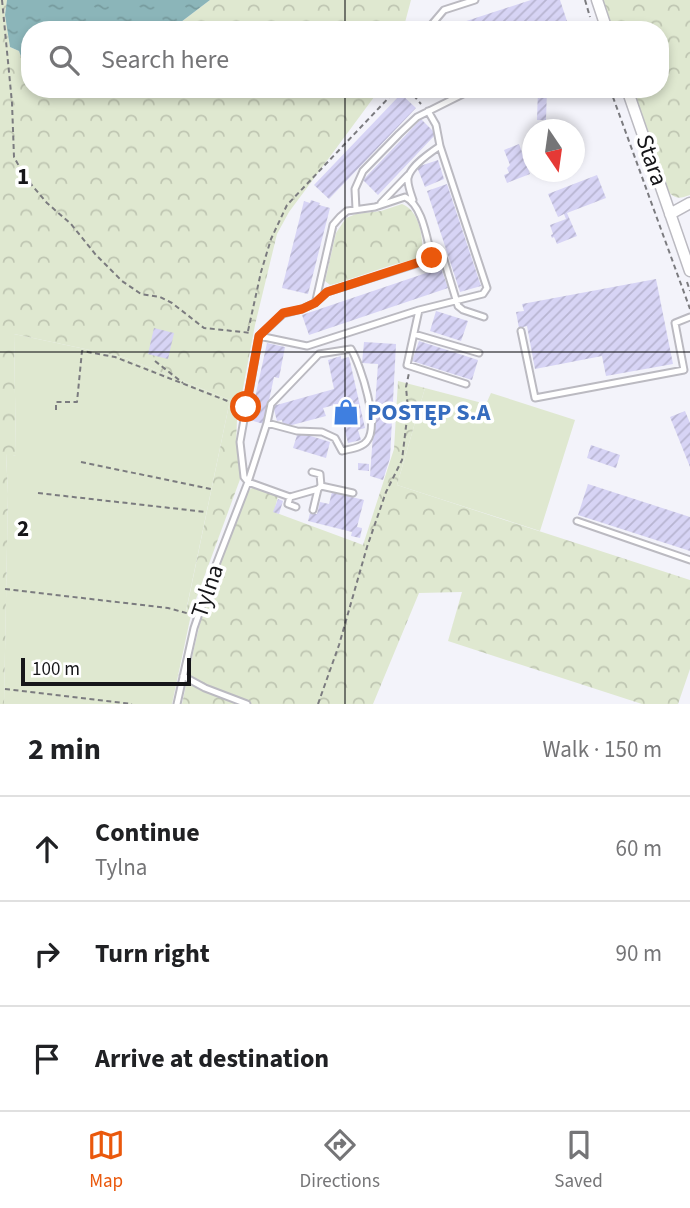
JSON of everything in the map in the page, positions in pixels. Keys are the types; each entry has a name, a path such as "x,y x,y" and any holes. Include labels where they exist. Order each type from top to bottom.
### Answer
{"street":[{"path":"597,0 604,21"},
{"name":"Stara","path":"630,98 690,271"},
{"path":"670,214 690,203"}],"lane":[{"path":"435,21 444,10 475,0"},
{"path":"356,209 355,189 363,171 416,117 455,98"},
{"path":"259,336 307,346 419,310 483,294 487,288 440,146 436,125 428,111"},
{"path":"379,206 417,163 440,146"},
{"path":"408,175 413,200 432,258"},
{"path":"315,303 333,225 347,211 379,206 405,197 413,200"},
{"path":"354,493 320,487 290,497 248,482 244,477 240,442 259,336 283,313 315,303 327,292 441,256 458,306 484,317"},
{"path":"419,310 407,365 466,384"},
{"path":"522,331 535,398 684,370 675,323 690,317"},
{"path":"414,334 479,353"},
{"name":"Tylna","path":"177,704 198,617 248,482 271,404 319,354 351,349 368,396 372,427 368,441 360,447 342,451 335,438 321,432 267,423"},
{"path":"312,472 320,474 320,487 313,510"},
{"path":"290,497 288,504 296,507"},
{"path":"576,521 690,560"},
{"path":"183,676 205,688 247,704"}],"path":[{"path":"2,0 12,103 14,157 25,177 47,203 71,224 96,255 122,281 141,294 160,297 172,303 204,328 248,332 259,336"},
{"path":"248,332 271,239 287,205 388,98"},
{"path":"416,98 428,111"},
{"path":"613,98 690,310"},
{"path":"56,410 56,402 77,402 82,351 115,357 230,402"},
{"path":"155,361 183,382 182,384"},
{"path":"318,704 386,492 402,460 408,410 407,365"},
{"path":"81,462 211,489"},
{"path":"38,493 206,512"},
{"path":"5,589 168,608 198,617"},
{"path":"5,689 132,704"}],"green space":[{"path":"0,0 7,0 5,15 10,47 19,51 21,57 21,98 373,98 289,212 277,234 255,325 237,420 236,445 242,474 192,610 186,612 230,400 123,357 14,334 16,456 6,454 8,494 4,704 0,704"},
{"path":"210,0 411,0 405,21 182,21"},
{"path":"602,0 690,0 690,195 678,197 668,191 635,98 669,98 669,21 609,21"},
{"path":"402,204 413,212 421,233 422,254 418,258 330,285 325,281 336,233 346,218"},
{"path":"14,334 123,357 230,400 186,611 192,610 172,704 4,704 8,494 6,453 16,456"},
{"path":"398,381 425,388 397,485 690,580 690,669 678,704 642,704 448,641 462,592 419,593 373,704 182,704 204,609 224,549 247,494 255,488 278,496 274,512 363,545 394,449"},
{"path":"425,388 486,404 491,393 575,420 540,531 397,485"}],"water":[{"path":"7,0 210,0 182,21 21,21 21,57 19,51 10,47 5,15"}],"building":[{"path":"531,0 560,0 567,21 466,21"},
{"path":"397,98 405,98 416,108 329,199 314,185"},
{"path":"538,98 547,98 546,119 537,119"},
{"path":"421,119 436,134 378,195 363,180"},
{"path":"519,144 522,152 522,177 507,183 504,175 509,173 507,168 510,165 504,150"},
{"path":"438,160 444,179 425,187 417,167"},
{"path":"597,175 606,198 567,213 577,236 557,244 554,237 552,238 550,225 566,219 564,214 558,217 548,194 585,182"},
{"path":"447,184 481,286 460,292 427,191"},
{"path":"311,200 330,208 308,294 282,288 304,201 310,203"},
{"path":"441,268 448,288 309,335 302,315"},
{"path":"656,279 673,364 606,376 602,356 535,369 527,326 519,328 516,312 524,311 522,304"},
{"path":"436,311 468,321 461,341 430,331"},
{"path":"154,328 174,333 168,359 148,354"},
{"path":"419,341 478,360 472,380 412,361"},
{"path":"364,342 396,344 390,458 383,480 370,476 378,364 362,363"},
{"path":"267,343 285,347 279,378 274,377 264,424 250,420"},
{"path":"341,356 341,359 349,357 365,428 358,430 361,440 348,443 338,404 323,408 326,416 292,425 283,424 282,420 277,421 273,406 334,389 328,360"},
{"path":"685,411 690,423 690,467 670,417"},
{"path":"298,432 330,442 326,458 293,448"},
{"path":"591,445 620,455 616,468 587,458"},
{"path":"358,463 369,464 369,471 358,470"},
{"path":"588,484 690,517 690,551 578,515"},
{"path":"332,492 364,500 357,527 362,528 360,538 351,536 352,532 308,521 310,513 317,514 320,502 329,504"},
{"path":"278,499 283,501 279,514 273,512"}],"place":[{"name":"POSTĘP S.A","path":"346,412"}],"route":[{"path":"246,407 259,336 283,313 315,303 327,292 432,258"}]}
